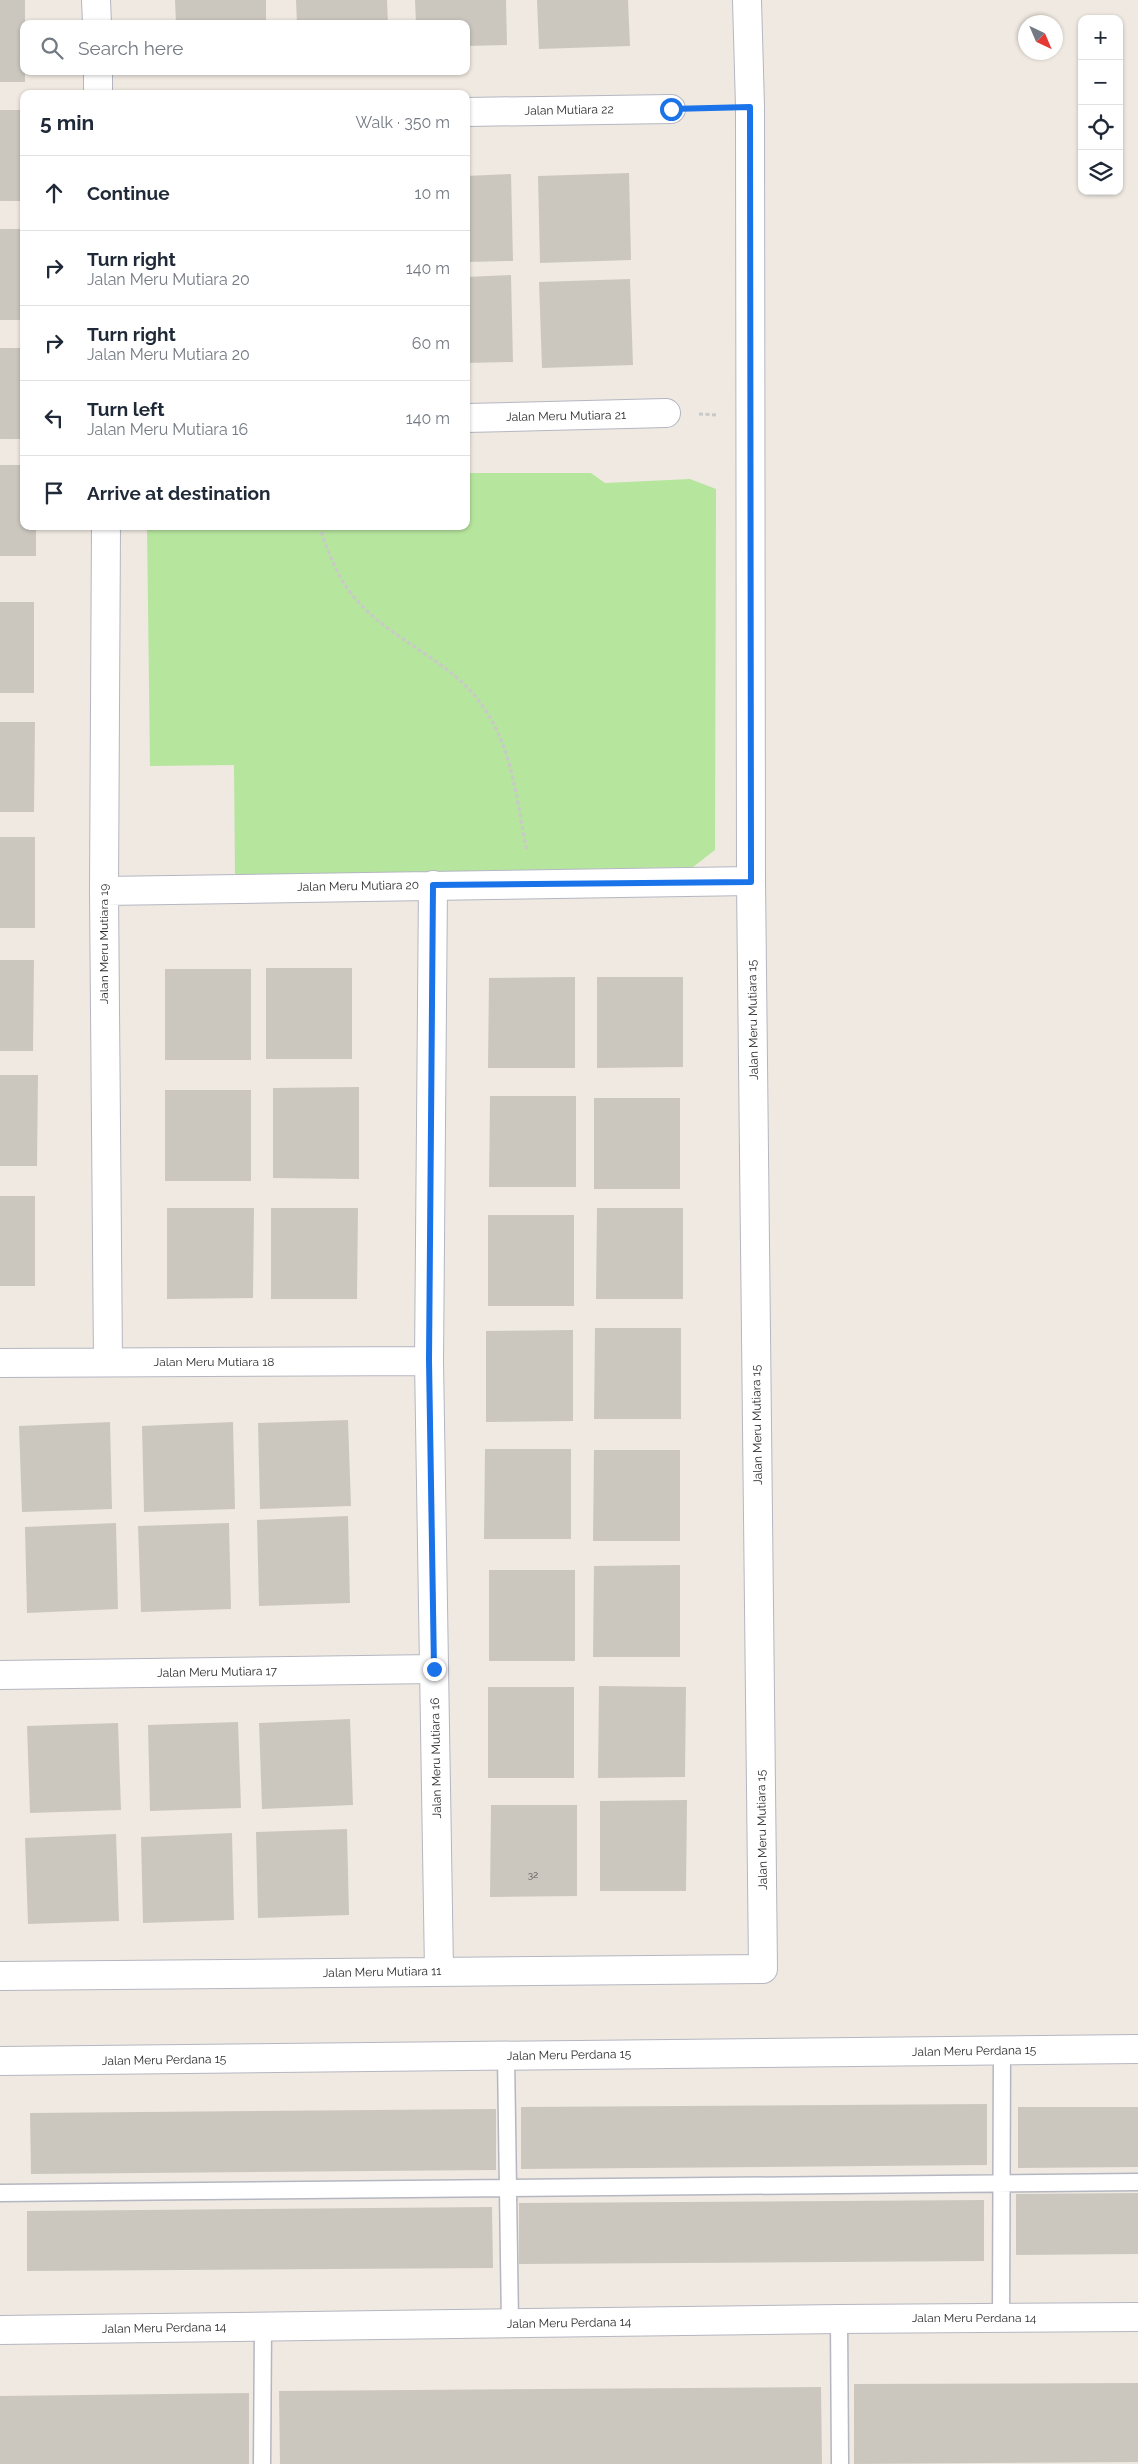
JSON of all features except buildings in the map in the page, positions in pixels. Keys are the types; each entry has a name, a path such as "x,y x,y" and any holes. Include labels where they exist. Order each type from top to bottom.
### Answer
{"street":[{"path":"96,0 97,20"},
{"path":"747,0 750,107 751,882"},
{"path":"98,75 98,90"},
{"name":"Jalan Mutiara 22","path":"470,112 671,109"},
{"name":"Jalan Meru Mutiara 21","path":"470,418 666,413"},
{"name":"Jalan Meru Mutiara 19","path":"106,530 104,891 108,1362"},
{"name":"Jalan Meru Mutiara 20","path":"104,891 751,882"},
{"name":"Jalan Meru Mutiara 15","path":"751,882 763,1968"},
{"name":"Jalan Meru Mutiara 16","path":"433,885 429,1360 439,1971"},
{"name":"Jalan Meru Mutiara 18","path":"0,1363 429,1360"},
{"name":"Jalan Meru Mutiara 17","path":"0,1675 434,1669"},
{"name":"Jalan Meru Mutiara 11","path":"0,1976 763,1968"},
{"name":"Jalan Meru Perdana 15","path":"0,2061 1138,2049"},
{"name":"Jalan Meru Perdana 14","path":"0,2330 839,2318 1138,2317"}],"lane":[{"path":"1001,2318 1002,2051"},
{"path":"506,2056 510,2324"},
{"path":"0,2193 1138,2182"},
{"path":"839,2318 840,2464"},
{"path":"262,2464 263,2327"}],"path":[{"path":"671,109 750,107"},
{"path":"666,413 751,416"},
{"path":"321,530 330,558 348,589 374,616 456,675 479,701 498,732 511,764 535,884"}],"green space":[{"path":"470,473 591,473 605,483 690,479 716,489 715,850 693,867 235,875 234,765 150,766 147,530 470,530"}],"route":[{"path":"434,1669 429,1360 433,885 751,882 750,107 671,109"}]}
